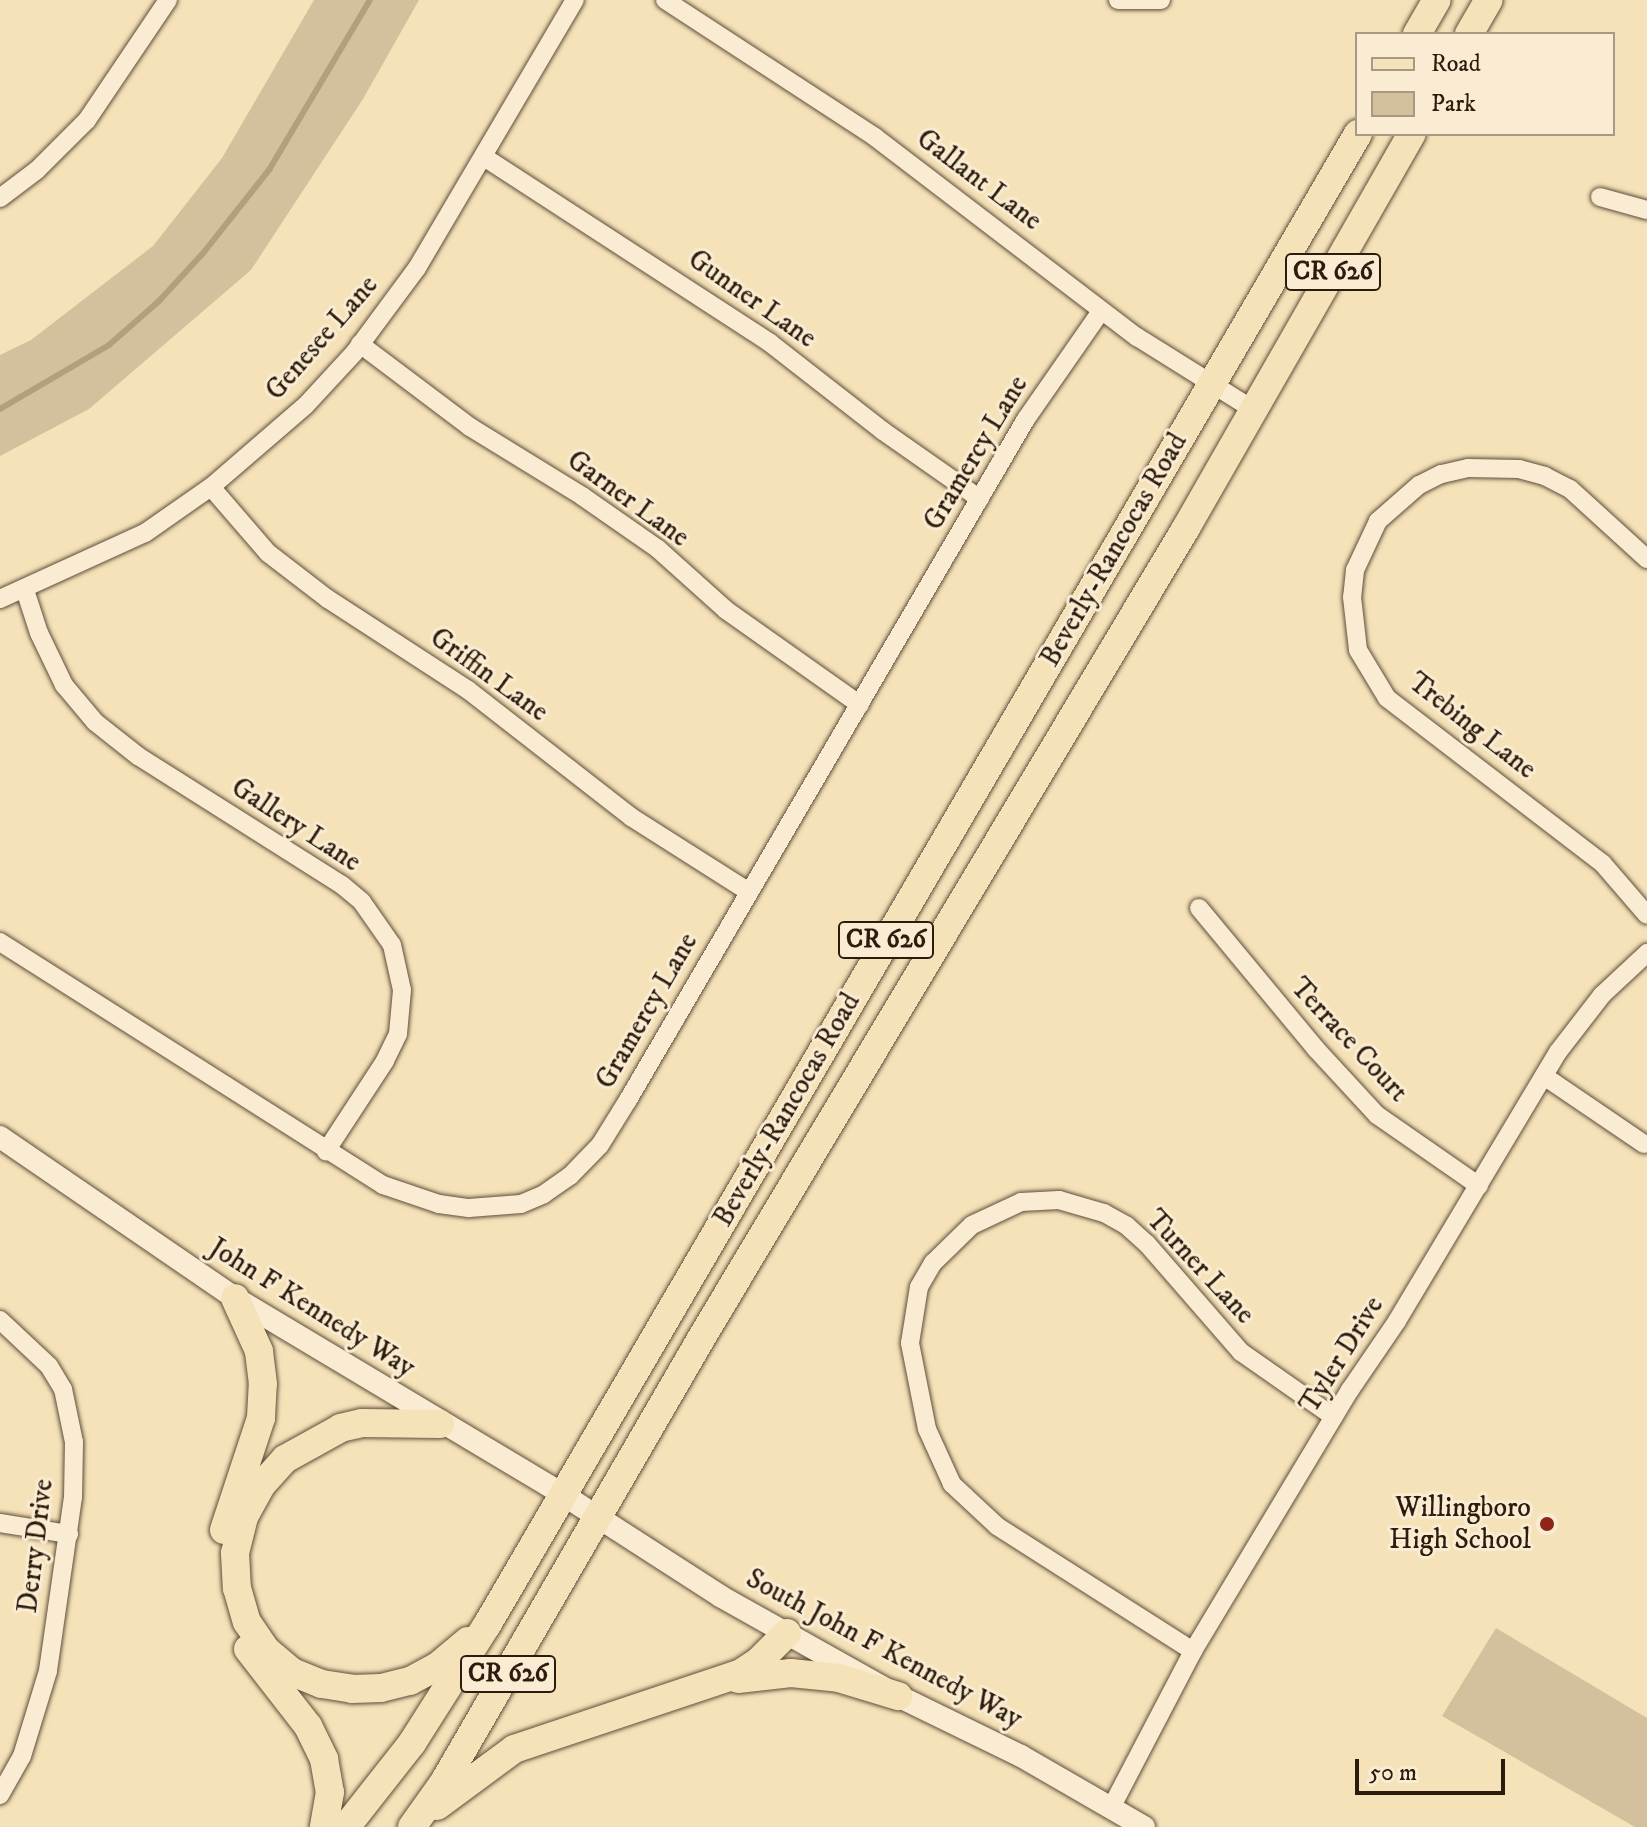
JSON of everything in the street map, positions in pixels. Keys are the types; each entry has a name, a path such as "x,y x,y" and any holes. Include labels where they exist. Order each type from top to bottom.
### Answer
{"main road":[{"path":"1418,32 1437,0"},
{"path":"1470,32 1489,0"},
{"name":"Beverly-Rancocas Road","path":"346,1827 412,1743 487,1625 1357,136"},
{"name":"Beverly-Rancocas Road","path":"412,1827 444,1782 600,1518 705,1332 1254,410 1411,136"},
{"path":"235,1298 259,1351 263,1384 261,1418 226,1522 220,1558 223,1594 236,1630 257,1663 308,1726 324,1759 330,1792 324,1827"},
{"path":"440,1424 362,1423 341,1428 285,1459 261,1486 244,1517 235,1553 237,1588 247,1622 266,1650 292,1672 322,1684 352,1689 381,1688 410,1681 438,1666 487,1625"},
{"path":"412,1827 514,1749 583,1723 717,1682 758,1662 787,1633"},
{"path":"717,1682 791,1673 839,1678 898,1696"}],"street":[{"name":"Genesee Lane","path":"0,599 145,533 211,487 306,405 360,344 417,268 575,0"},
{"name":"Gallant Lane","path":"665,0 893,150 1101,311 1210,385 1254,410"},
{"path":"1118,0 1161,0"},
{"path":"0,198 37,170 87,120 161,2"},
{"name":"Gunner Lane","path":"484,157 770,343 873,423 980,499"},
{"path":"1600,197 1647,210"},
{"name":"Gramercy Lane","path":"0,942 383,1185 439,1204 469,1208 521,1204 544,1194 570,1176 600,1145 1042,395 1101,311"},
{"name":"Garner Lane","path":"360,344 470,427 582,496 658,549 726,610 860,705"},
{"name":"Trebing Lane","path":"1647,559 1570,489 1545,476 1519,469 1468,468 1441,474 1419,485 1378,521 1355,570 1352,597 1358,650 1387,698 1603,864 1647,915"},
{"name":"Griffin Lane","path":"211,487 268,553 328,599 468,690 631,817 749,892"},
{"name":"Gallery Lane","path":"25,590 39,633 64,685 95,722 150,764 342,885 362,902 392,945 402,990 398,1034 385,1061 326,1151"},
{"name":"Terrace Court","path":"1199,908 1357,1095 1399,1133 1479,1186"},
{"name":"Tyler Drive","path":"1111,1808 1193,1651 1544,1076 1578,1022 1647,953"},
{"path":"1544,1076 1644,1144"},
{"name":"John F Kennedy Way","path":"0,1137 235,1298 600,1518"},
{"name":"Turner Lane","path":"1193,1651 997,1526 952,1484 927,1429 910,1343 919,1287 933,1263 972,1225 1021,1202 1059,1200 1104,1213 1127,1226 1147,1244 1241,1352 1334,1417"},
{"name":"Derry Drive","path":"0,1320 30,1345 63,1389 74,1442 69,1534 41,1701 22,1756 0,1795"},
{"name":"South John F Kennedy Way","path":"600,1518 720,1596 898,1696 1021,1756 1144,1827"},
{"path":"0,1523 69,1534"}],"green space":[{"path":"314,0 419,0 363,99 251,270 89,409 0,456 0,355 31,340 153,246 222,158"},
{"path":"1496,1628 1647,1718 1647,1827 1635,1827 1442,1716"}],"waterway":[{"path":"0,409 109,345 159,301 204,252 269,170 370,0"}],"place":[{"name":"Willingboro High School","path":"1547,1524"}]}
